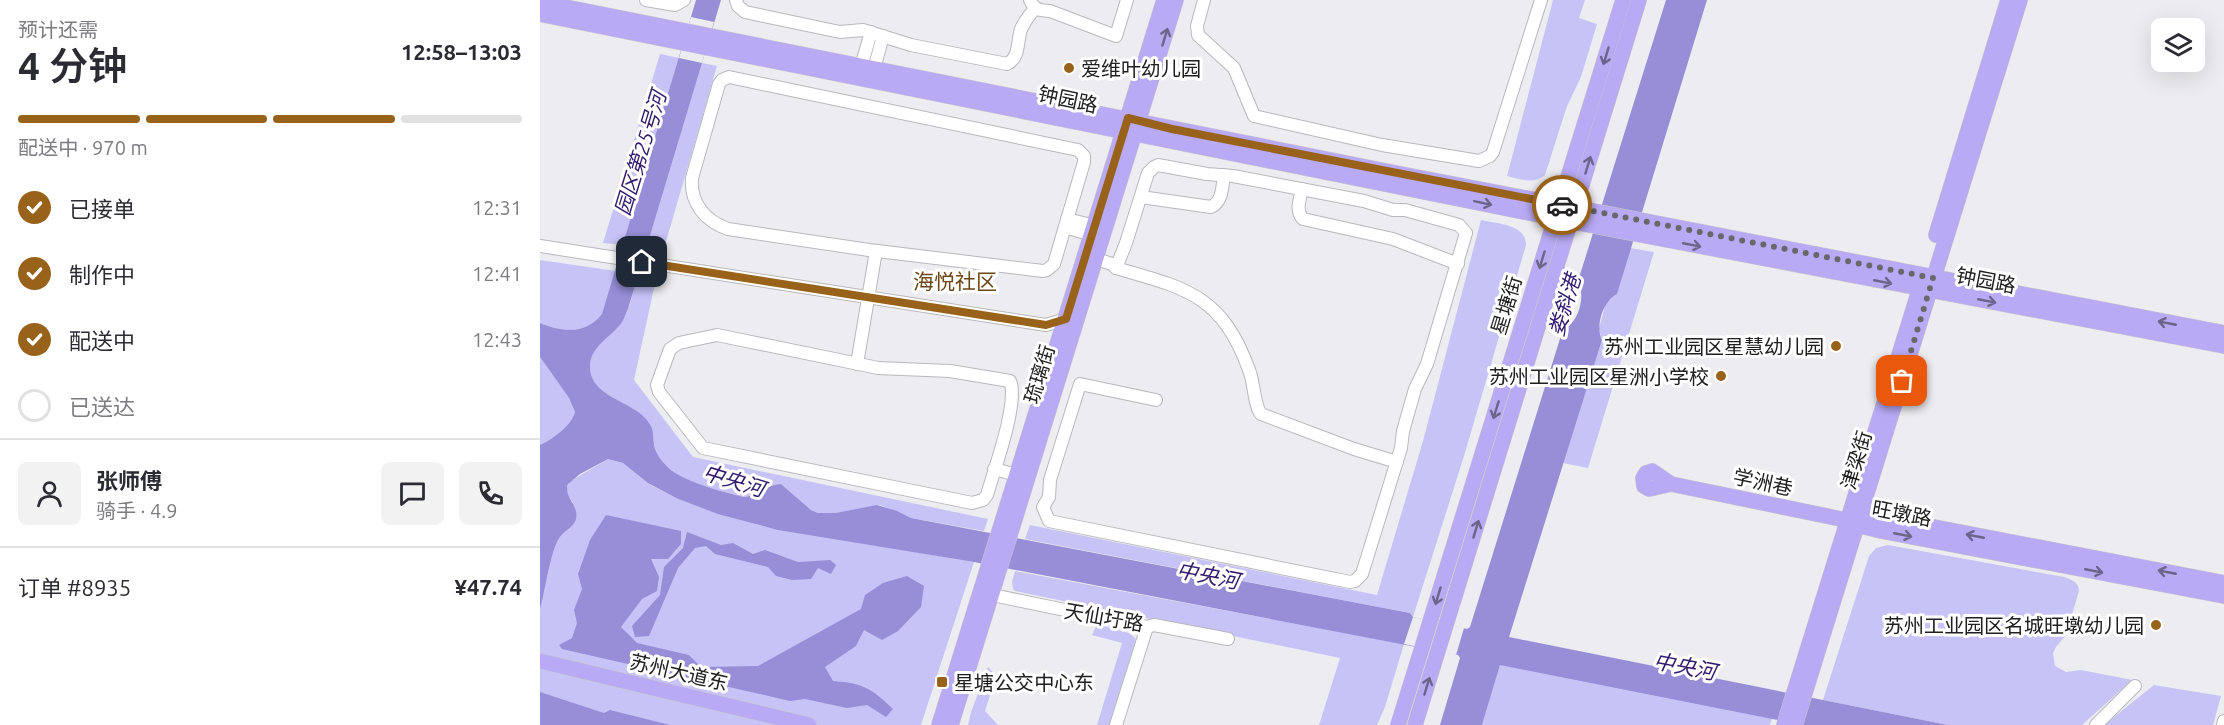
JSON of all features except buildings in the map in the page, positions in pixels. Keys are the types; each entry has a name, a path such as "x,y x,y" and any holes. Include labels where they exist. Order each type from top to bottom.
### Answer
{"main road":[{"name":"琉璃街","path":"939,725 994,567 1072,320 1095,262 1164,0"},
{"name":"琉璃街","path":"1072,320 1093,230 1176,0"},
{"name":"星塘街","path":"1398,725 1623,0"},
{"name":"星塘街","path":"1415,725 1639,0"},
{"name":"津梁街","path":"1790,724 1855,520 2008,0"},
{"name":"津梁街","path":"1926,284 2020,0"},
{"name":"钟园路","path":"540,2 685,38"},
{"name":"钟园路","path":"540,14 868,68 1131,126"},
{"name":"钟园路","path":"708,42 1926,284 2224,346"},
{"name":"钟园路","path":"1926,284 2224,333"},
{"name":"琉璃街","path":"1004,535 1018,470 1066,339"},
{"name":"学洲巷","path":"1671,484 1855,520"},
{"name":"旺墩路","path":"1855,520 2224,583"},
{"name":"旺墩路","path":"1855,520 2224,596"},
{"name":"琉璃街","path":"951,725 985,594"},
{"name":"苏州大道东","path":"540,661 809,725"},
{"name":"苏州大道东","path":"540,671 766,725"}],"street":[{"path":"646,0 675,5 684,0"},
{"path":"735,0 745,12 840,32 871,32 910,45 1007,64 1013,60 1022,27 1033,4 1048,6 1116,36 1127,0"},
{"path":"1204,0 1197,26 1198,35 1234,68 1254,116 1382,145 1479,161 1491,156 1493,152 1541,0"},
{"path":"868,68 871,32"},
{"path":"868,68 884,36"},
{"path":"729,77 1078,150 1084,156 1051,268 1043,271 872,251 728,229 710,220 701,212 691,188 692,178 722,80 729,77"},
{"path":"1116,268 1148,173 1150,169 1158,165 1302,189 1364,201 1393,210 1405,210 1462,227 1466,237 1427,364 1415,389 1396,462 1362,574 1355,581 1350,582 1049,520 1043,507 1049,497 1050,480 1080,384 1156,400"},
{"path":"1141,197 1210,207 1220,199 1224,175"},
{"path":"1302,189 1298,213 1303,219 1393,239 1458,264"},
{"path":"1066,223 1093,230"},
{"path":"540,246 1046,325 1072,320"},
{"path":"853,363 872,251"},
{"path":"1095,262 1109,270 1116,268 1169,284 1209,304 1228,328 1244,355 1255,390 1257,410 1261,414 1354,449 1396,462"},
{"path":"1046,325 1066,339"},
{"path":"717,335 853,363 878,368 950,371 1010,381 1013,399 987,495 983,500 972,503 705,449 700,446 657,388 667,354 673,345 717,335"},
{"path":"996,464 1018,470"},
{"name":"天仙圩路","path":"985,594 1147,627 1154,625 1228,639"},
{"path":"1116,725 1147,627"},
{"path":"2096,725 2135,686"}],"shaded area":[{"path":"1553,0 1585,0 1579,18 1597,24 1581,77 1567,106 1545,175 1532,181 1522,180 1507,176"},
{"path":"660,54 679,58 623,245 603,243"},
{"path":"702,63 717,66 663,252 646,249"},
{"path":"1481,220 1516,229 1525,238 1526,245 1464,456 1413,617 1410,613 1025,539 1030,525 1377,595 1423,441"},
{"path":"1630,248 1654,252 1588,468 1563,463 1602,340 1599,328 1606,303 1617,293"},
{"path":"540,260 616,271 606,307 595,322 588,327 572,330 540,323"},
{"path":"638,275 656,279 634,380 693,457 988,519 984,531 911,518 880,505 835,513 818,513 811,510 781,484 744,497 695,483 671,470 656,451 650,425 635,410 598,386 592,378 590,367 593,353 624,318"},
{"path":"540,357 569,398 575,412 561,432 540,445"},
{"path":"608,459 623,463 651,485 676,498 762,526 974,562 921,725 540,725 540,499 573,503 566,491 569,482"},
{"path":"1888,545 2072,580 2078,585 2079,591 2066,635 2053,653 2055,666 2066,672 2081,670 2132,680 2082,725 1948,725 1823,700 1869,556 1876,548"},
{"path":"1015,571 1404,644 1385,707 1377,725 1319,725 1340,658 1015,591 1012,582"},
{"path":"1097,624 1129,633 1136,639 1110,725 1097,725 1122,643 1092,635"},
{"path":"1500,664 1772,718 1770,725 1482,725"},
{"path":"988,667 996,676 985,711 998,725 968,725 971,712"},
{"path":"2154,685 2221,696 2213,725 2104,725"}],"water":[{"name":"中央河","path":"696,0 721,0 628,309 621,324 597,348 590,365 592,377 597,386 645,417 652,428 656,451 671,470 696,483 744,497 781,484 811,510 818,513 835,513 877,505 911,518 1410,613 1413,617 1467,629 1470,627 1563,329 1569,326 1580,308 1581,294 1578,281 1666,0 1707,0 1617,294 1608,302 1602,314 1599,328 1602,340 1509,637 1948,725 1803,725 1500,665 1482,725 1440,725 1460,658 1458,655 974,562 778,530 718,514 676,498 648,483 623,463 608,459 580,474 568,484 567,489 575,509 576,519 555,546 540,609 540,445 561,432 575,412 569,398 540,357 540,323 573,330 589,326 602,314"},
{"path":"606,515 681,531 681,544 668,559 651,559 659,577 657,591 642,599 621,627 637,643 689,655 701,667 758,666 861,609 865,595 883,583 907,576 924,586 921,607 898,631 882,640 864,630 856,646 825,667 833,681 852,683 866,688 893,709 886,717 867,705 847,708 805,699 790,701 562,649 559,645 572,638 577,623 574,610 582,589 578,574 590,540"},
{"path":"687,532 721,545 733,543 753,554 765,550 798,562 830,560 836,565 831,574 818,568 811,579 792,580 776,576 768,567 715,554 706,546 695,548 678,568 649,636 635,637 632,626 660,595 664,567 683,548"},
{"path":"540,692 604,713 610,710 670,725 540,725"}],"pier":[{"path":"691,17 714,22 702,63 679,58"},
{"path":"1413,617 1464,628 1456,655 1404,644"}],"way so far":[{"path":"1562,205 1933,278 1902,381"}],"place":[{"name":"爱维叶幼儿园","path":"1069,68"},
{"name":"苏州工业园区星慧幼儿园","path":"1836,346"},
{"name":"苏州工业园区星洲小学校","path":"1721,376"},
{"name":"苏州工业园区名城旺墩幼儿园","path":"2156,625"},
{"name":"星塘公交中心东","path":"942,682"}],"district":[{"name":"海悦社区","path":"955,281"}],"route":[{"path":"642,262 1046,325 1066,319 1128,118 1172,129 1562,205"}],"water label":[{"name":"园区第25号河","path":"640,153"},
{"name":"娄斜港","path":"1564,305"}]}
